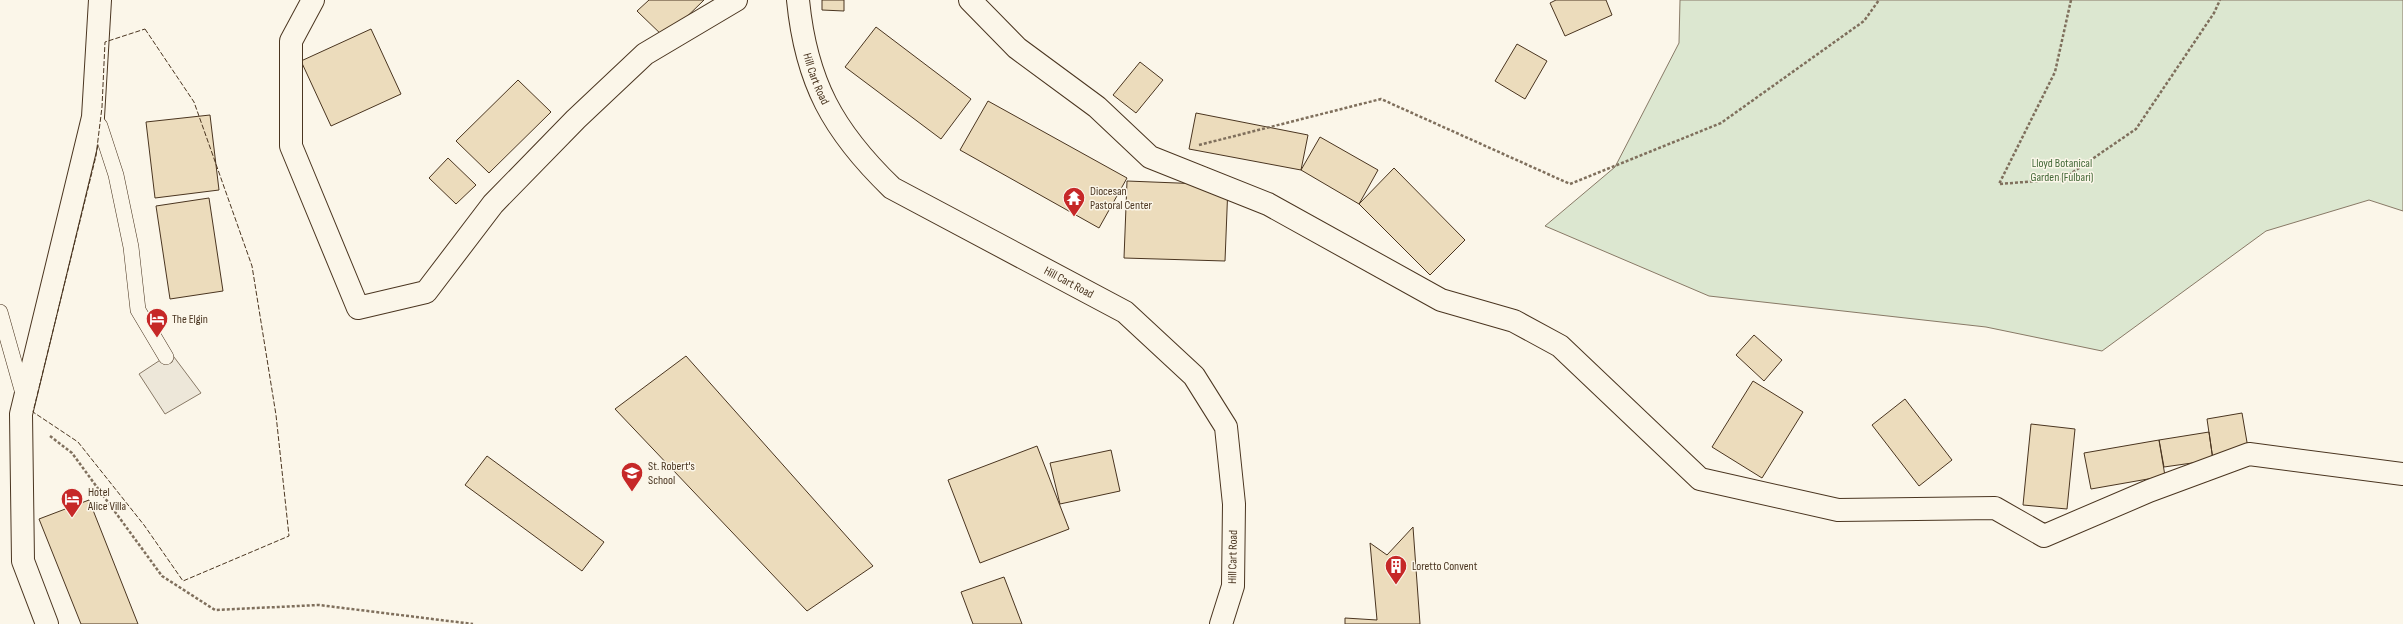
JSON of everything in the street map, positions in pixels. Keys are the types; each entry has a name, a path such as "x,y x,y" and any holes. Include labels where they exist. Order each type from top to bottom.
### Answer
{"main road":[{"path":"47,624 23,561 23,406 93,117 100,0"},
{"path":"313,0 291,41 291,146 358,308 426,292 493,204 581,114 645,54 736,0"},
{"name":"Hill Cart Road","path":"798,0 804,46 812,74 824,102 843,134 866,162 892,188 1125,312 1194,376 1226,427 1234,504 1233,586 1221,624"},
{"path":"970,0 1016,48 1097,107 1150,157 1268,204 1441,300 1514,321 1560,346 1700,479 1838,510 1995,508 2044,536 2149,491 2249,454 2403,474"}],"lane":[{"path":"93,117 100,126 116,175 131,247 138,310 166,356"},
{"path":"0,312 23,406"}],"path":[{"path":"1196,146 1381,99 1570,184 1721,123 1864,21 1879,0"},
{"path":"2071,0 2055,72 1999,184 2063,179 2136,129 2214,13 2220,0"},
{"path":"23,406 72,453 162,576 215,610 319,605 473,624"}],"green space":[{"name":"Lloyd Botanical Garden (Fulbari)","path":"1680,0 2403,0 2403,211 2369,200 2266,231 2102,351 1986,327 1709,296 1545,226 1615,167 1679,43"}],"shaded area":[{"path":"171,353 201,393 165,414 139,374"}],"building":[{"path":"649,0 704,0 665,38 637,11"},
{"path":"822,0 844,0 844,11 822,10"},
{"path":"1556,0 1606,0 1612,15 1565,36 1550,3"},
{"path":"876,27 971,99 941,139 845,67"},
{"path":"371,29 401,94 331,126 301,61"},
{"path":"1517,44 1547,61 1525,99 1495,81"},
{"path":"1140,62 1163,80 1136,113 1113,95"},
{"path":"518,80 551,112 489,173 456,141"},
{"path":"988,101 1127,178 1099,228 960,150"},
{"path":"1196,113 1308,135 1301,170 1189,149"},
{"path":"210,115 219,190 155,198 146,122"},
{"path":"1320,137 1378,170 1359,204 1301,170"},
{"path":"448,158 476,185 456,204 429,178"},
{"path":"1394,168 1465,240 1430,275 1359,204"},
{"path":"1127,181 1228,185 1225,261 1124,258"},
{"path":"209,198 223,291 170,299 156,206"},
{"path":"1754,335 1782,360 1764,381 1736,355"},
{"name":"St. Robert's School","path":"686,356 873,566 807,611 615,409"},
{"path":"1753,381 1803,412 1762,478 1712,447"},
{"path":"1905,399 1952,460 1919,486 1872,425"},
{"path":"2242,413 2249,454 2213,460 2207,419"},
{"path":"2031,424 2075,429 2067,509 2023,505"},
{"path":"2209,432 2213,460 2164,467 2159,440"},
{"path":"2159,440 2165,476 2091,489 2084,453"},
{"path":"1037,446 1069,529 980,563 948,480"},
{"path":"1111,450 1120,491 1060,504 1050,463"},
{"path":"487,456 604,542 582,571 465,485"},
{"path":"89,500 138,624 81,624 39,519"},
{"name":"Loretto Convent","path":"1413,527 1420,624 1345,624 1345,618 1377,620 1370,543 1387,555"},
{"path":"1004,577 1022,624 973,624 961,592"}],"fence":[{"path":"145,29 194,102 252,266 276,415 289,536 183,581 144,525 78,442 33,412 96,156 102,107 105,42 145,29"}],"place":[{"name":"Diocesan Pastoral Center","path":"1074,218"},
{"name":"The Elgin","path":"157,338"},
{"name":"St. Robert's School","path":"632,492"},
{"name":"Hotel Alice Villa","path":"72,518"},
{"name":"Loretto Convent","path":"1396,586"}]}
